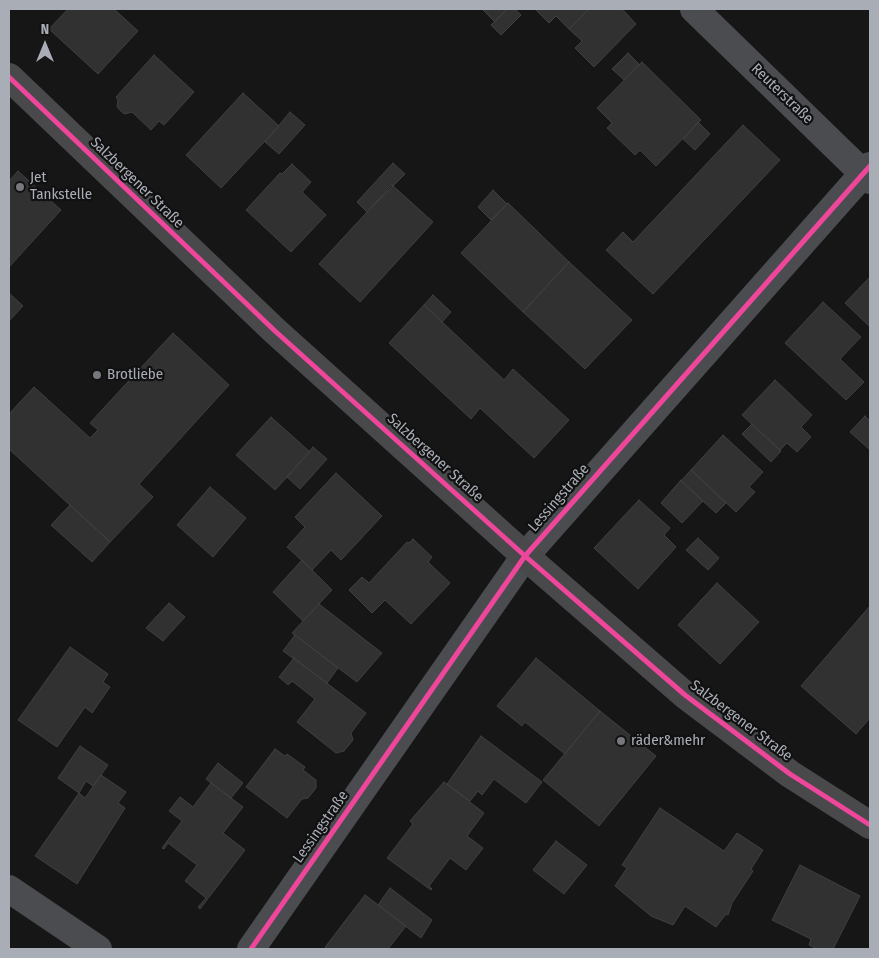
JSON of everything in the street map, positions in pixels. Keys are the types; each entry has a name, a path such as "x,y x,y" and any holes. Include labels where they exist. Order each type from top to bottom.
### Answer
{"main road":[{"name":"Salzbergener Straße","path":"9,77 275,331 525,556 685,695 790,774 870,825"}],"street":[{"name":"Reuterstraße","path":"694,9 868,173"},
{"name":"Lessingstraße","path":"251,949 525,556 868,173"},
{"path":"9,888 98,949"}],"building":[{"path":"68,9 114,9 138,31 98,74 49,29"},
{"path":"482,9 507,9 495,22"},
{"path":"507,9 515,9 521,15 501,35 491,25"},
{"path":"535,9 589,9 569,29 556,16 549,23"},
{"path":"589,9 622,9 636,24 594,67 575,48 582,41 569,29"},
{"path":"628,53 639,64 624,80 612,69"},
{"path":"154,55 194,92 164,125 159,121 151,130 132,112 124,114 117,107 118,100 116,97"},
{"path":"642,62 701,120 656,166 640,150 635,155 607,128 612,123 597,108"},
{"path":"243,93 279,126 221,188 186,155"},
{"path":"290,112 305,125 279,154 265,142"},
{"path":"698,122 710,134 695,150 683,139"},
{"path":"743,125 780,160 653,294 606,250 623,232 633,242"},
{"path":"393,163 405,174 367,212 357,202"},
{"path":"292,164 311,182 302,192 326,215 291,252 246,210 280,173 282,174"},
{"path":"18,171 61,210 9,267 9,181"},
{"path":"392,185 433,222 360,302 319,264"},
{"path":"493,190 507,204 491,220 478,207"},
{"path":"508,203 569,262 523,312 461,253"},
{"path":"569,262 632,320 585,369 523,312"},
{"path":"870,277 870,327 845,303"},
{"path":"9,293 23,306 9,321"},
{"path":"433,295 451,312 442,322 424,305"},
{"path":"823,302 861,337 840,359 864,382 846,400 785,343"},
{"path":"424,305 504,380 513,369 569,420 534,458 480,408 471,419 389,343"},
{"path":"173,333 229,385 139,484 153,497 110,542 9,449 9,414 34,387 90,438 98,430 90,423"},
{"path":"775,380 812,415 801,427 811,437 797,452 787,443 780,450 742,415"},
{"path":"865,416 870,421 870,450 850,432"},
{"path":"271,417 310,452 275,490 236,455"},
{"path":"752,424 781,451 771,462 742,434"},
{"path":"723,435 763,472 749,487 755,492 736,512 691,470"},
{"path":"313,447 327,459 300,489 287,477"},
{"path":"691,470 726,503 716,513 681,481"},
{"path":"336,473 382,516 341,560 331,550 312,570 287,547 305,527 295,517"},
{"path":"681,480 703,501 682,523 661,503"},
{"path":"210,487 246,518 213,557 177,525"},
{"path":"639,500 670,528 664,535 676,547 638,589 594,548"},
{"path":"70,505 110,542 92,562 51,525"},
{"path":"698,538 719,558 708,570 686,550"},
{"path":"413,539 432,557 428,562 450,583 411,624 385,600 372,613 349,590 362,577 369,583 407,542 409,543"},
{"path":"302,560 332,590 303,621 273,592"},
{"path":"717,583 759,622 720,664 678,625"},
{"path":"169,603 185,617 163,641 146,628"},
{"path":"319,604 382,653 357,682 292,633"},
{"path":"870,606 870,718 856,734 801,686"},
{"path":"295,635 338,668 327,683 283,651"},
{"path":"70,647 108,674 103,682 110,687 92,713 85,707 57,747 18,720"},
{"path":"294,658 366,713 351,733 353,740 344,751 336,753 297,722 315,699 292,681 288,685 279,677"},
{"path":"536,658 600,711 565,754 525,722 522,726 497,706"},
{"path":"600,711 656,756 599,826 543,780"},
{"path":"481,736 542,782 526,803 494,779 482,795 478,791 470,801 447,784"},
{"path":"80,746 108,765 93,786 86,781 79,793 58,778"},
{"path":"275,749 285,756 287,754 305,767 303,770 316,780 316,788 308,798 302,799 287,818 246,787"},
{"path":"218,763 243,783 231,798 206,779"},
{"path":"101,775 126,792 118,803 125,808 77,884 35,856 79,793 85,798"},
{"path":"444,782 484,813 467,836 483,848 466,870 450,858 429,886 431,890 387,858 413,824 410,821"},
{"path":"211,783 243,807 223,833 245,850 200,909 198,907 206,898 185,881 197,865 168,843 164,849 162,848 182,821 169,811 180,797 193,807"},
{"path":"660,808 724,851 737,833 763,850 751,869 753,871 732,903 728,915 726,914 716,927 685,906 673,925 651,916 615,886 627,868 622,865"},
{"path":"556,841 587,865 564,894 533,870"},
{"path":"800,865 860,896 833,949 817,949 809,945 811,939 772,920"},
{"path":"390,888 432,920 421,938 378,905"},
{"path":"365,895 406,926 388,949 325,949 326,946"}],"cycle path":[{"path":"9,77 275,331 525,556 685,695 790,774 870,825"},
{"path":"251,949 525,556 870,166"}],"place":[{"name":"Jet Tankstelle","path":"20,187"},
{"name":"Brotliebe","path":"97,375"},
{"name":"räder&mehr","path":"621,741"}]}
